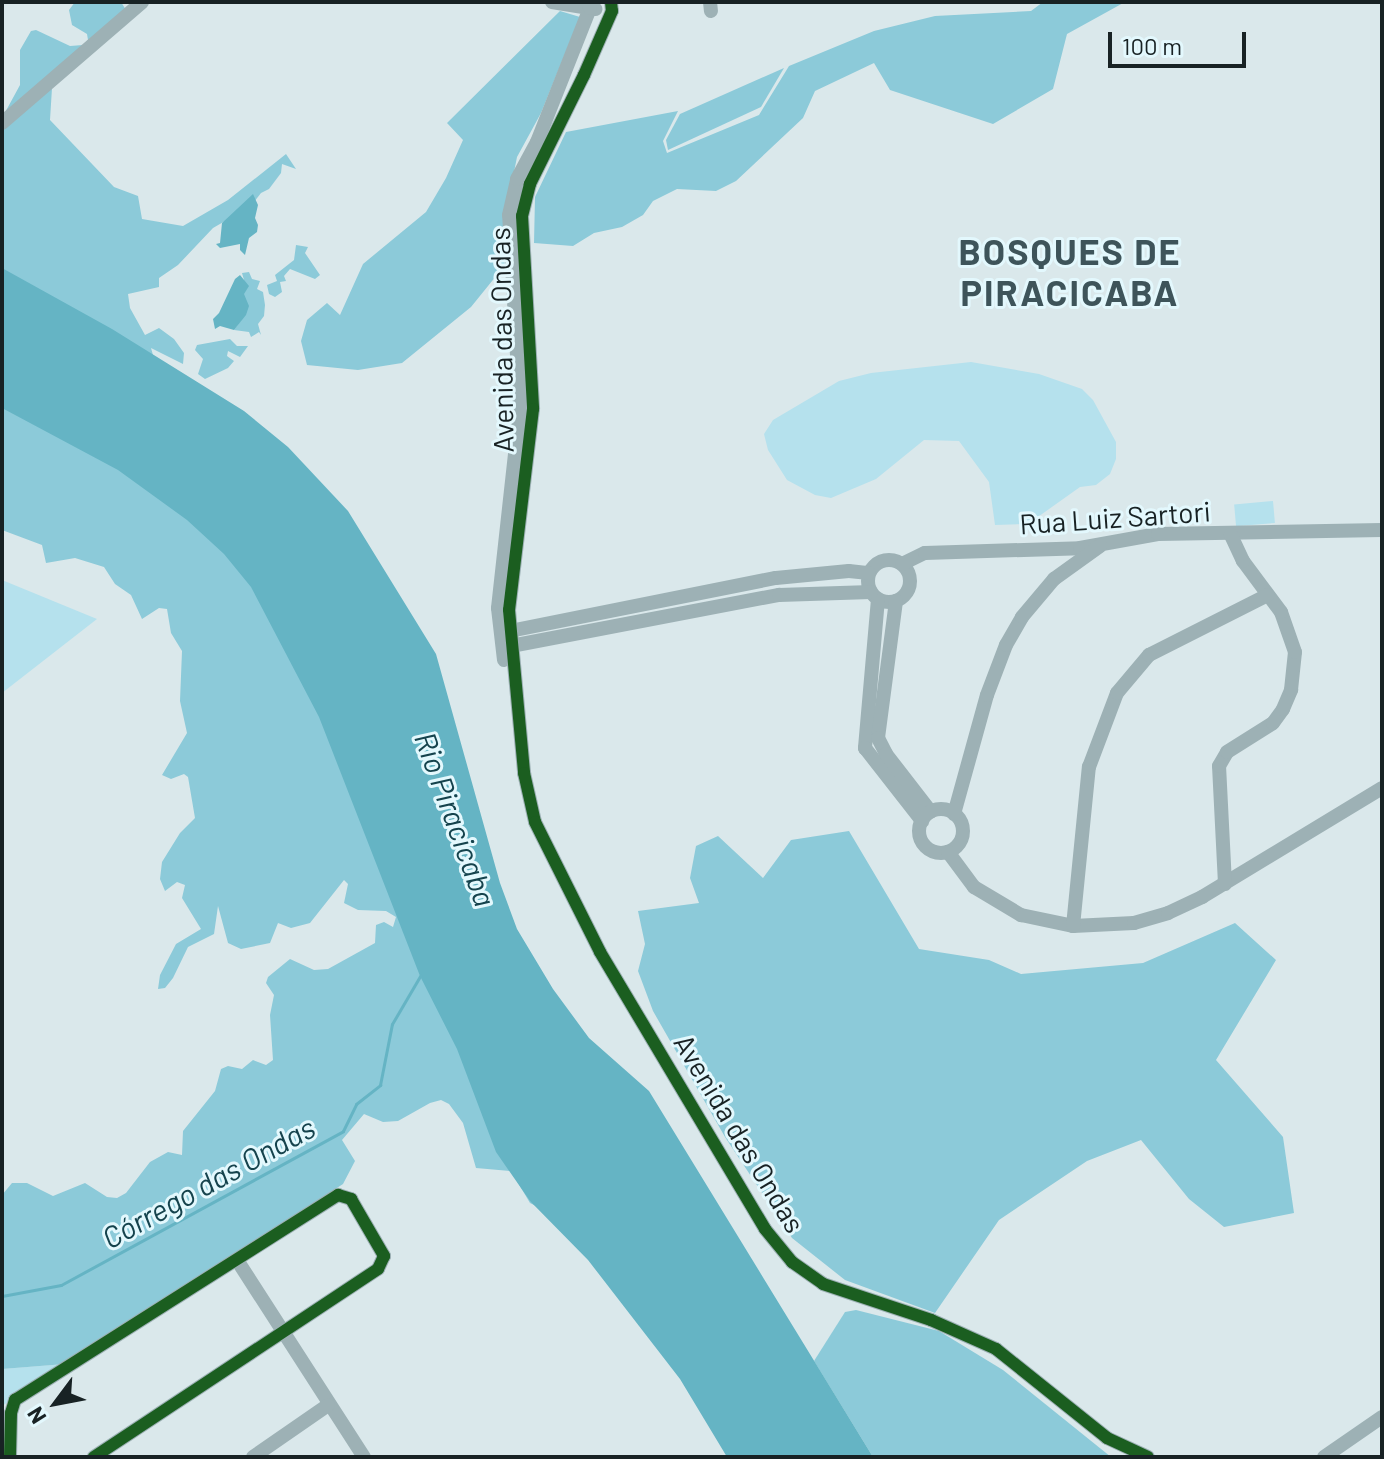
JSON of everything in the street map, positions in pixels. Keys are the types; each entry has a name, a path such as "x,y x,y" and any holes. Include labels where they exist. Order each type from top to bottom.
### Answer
{"street":[{"path":"2,123 142,2"},
{"path":"552,2 612,7"},
{"name":"Avenida das Ondas","path":"522,743 511,705 498,608 520,409 509,215 517,179 537,142 589,5"},
{"name":"Avenida das Ondas","path":"612,7 530,184 522,216 533,409 509,610 528,800 535,822 567,891 765,1229 792,1262 823,1284 941,1324 996,1349 1107,1438 1148,1457"},
{"name":"Rua Luiz Sartori","path":"902,564 917,555 934,552 1050,549 1104,544 1158,534 1382,530"},
{"path":"1225,884 1219,766 1227,752 1273,723 1291,690 1295,673 1291,632 1243,561 1231,535"},
{"path":"954,814 994,672 1022,617 1054,579 1104,544"},
{"path":"1050,549 1056,561 1054,579"},
{"path":"511,638 720,599 779,595 874,596 896,601 905,595 910,583 902,564 886,560 876,564 869,573"},
{"path":"720,599 776,578 849,571 869,573"},
{"path":"869,573 874,596 863,737 865,748 926,816"},
{"path":"776,578 779,595"},
{"path":"1073,926 1089,767 1117,693 1149,655 1268,595"},
{"path":"896,601 878,738 926,816"},
{"path":"948,852 974,887 1021,915 1073,926 1134,923 1168,913 1225,884 1382,788"},
{"path":"943,810 954,814 962,825 962,838 948,852 935,852 924,845 919,833 926,816 943,810"},
{"path":"10,1457 13,1404 338,1195 346,1196 357,1206 384,1256 378,1269 94,1457"},
{"path":"237,1260 364,1457"},
{"path":"253,1457 328,1405"},
{"path":"1324,1457 1382,1417"}],"shaded area":[{"path":"75,2 121,2 126,10 53,72 50,120 114,187 138,196 142,219 183,226 228,200 286,154 296,169 282,164 281,173 269,189 261,193 251,206 213,228 178,265 159,278 159,287 128,294 130,308 145,335 159,328 174,339 184,353 183,364 151,348 155,362 2,288 2,118 20,85 20,50 31,31 36,30 70,46 83,45 88,40 87,34 72,25 69,10"},
{"path":"1043,2 1125,2 1067,34 1053,89 993,124 890,90 874,63 815,91 803,118 736,181 716,191 677,189 653,201 643,215 622,227 594,233 573,246 534,243 535,197 566,132 678,111 663,141 667,153 759,115 789,66 874,31 935,16 1031,11"},
{"path":"560,11 580,17 541,113 517,157 500,242 505,265 471,307 402,363 358,370 307,365 301,341 307,320 327,303 340,315 363,264 426,212 446,178 463,140 447,123"},
{"path":"784,68 761,107 668,150 666,140 680,114"},
{"path":"296,245 308,247 305,253 320,275 315,279 290,269 284,276 286,281 280,282 282,292 275,297 269,294 267,285 277,281 275,275 294,260"},
{"path":"249,272 252,279 260,281 257,289 263,292 265,305 264,316 258,324 261,335 259,332 251,337 249,332 234,330 242,319 237,304 244,280 242,273"},
{"path":"230,339 237,346 248,346 240,357 228,351 227,356 234,361 228,368 205,379 198,374 203,359 195,350 197,345"},
{"path":"971,362 1039,374 1082,389 1093,400 1116,442 1116,459 1110,474 1096,485 1080,487 1028,524 995,525 989,482 959,441 924,440 876,479 831,498 815,495 787,480 768,450 764,434 773,420 839,381 871,373"},
{"path":"2,393 109,448 271,585 536,1206 530,1203 511,1171 476,1168 463,1123 449,1104 441,1100 430,1103 398,1121 383,1122 364,1114 342,1140 355,1161 343,1184 65,1364 2,1369 2,1195 12,1183 27,1183 53,1196 85,1183 107,1197 117,1198 126,1193 150,1162 168,1152 182,1155 183,1131 215,1091 221,1069 228,1066 242,1069 253,1060 266,1065 273,1060 270,1015 274,995 266,983 268,977 290,959 314,970 328,969 375,943 376,925 384,922 393,927 396,917 386,911 358,910 344,903 348,884 344,880 310,923 291,928 278,923 270,943 241,949 228,943 218,906 214,934 188,947 173,978 165,988 158,989 160,975 176,944 201,929 182,898 185,885 177,882 165,891 160,879 162,862 180,833 195,818 188,777 184,774 171,779 162,775 187,733 180,701 182,651 171,633 167,609 159,608 142,619 131,595 115,584 104,567 75,558 46,563 42,545 2,530"},
{"path":"1273,501 1275,523 1236,526 1234,504"},
{"path":"2,580 97,619 2,693"},
{"path":"849,831 919,949 989,960 1021,974 1143,963 1235,923 1276,960 1216,1060 1283,1137 1294,1213 1224,1227 1189,1199 1141,1140 1087,1161 999,1220 935,1313 845,1280 792,1238 725,1137 653,1011 638,971 645,944 638,911 699,903 690,878 696,846 718,836 763,878 791,840"},
{"path":"856,1310 939,1331 1003,1370 1111,1457 873,1457 814,1361 845,1312"},
{"path":"65,1364 2,1406 2,1369"}],"water":[{"path":"253,194 258,205 255,218 258,225 257,232 249,238 245,255 240,250 240,244 220,248 216,244 220,243 222,223"},
{"name":"Rio Piracicaba","path":"2,268 112,329 244,411 288,447 348,511 436,654 500,883 517,929 553,989 589,1038 649,1091 873,1457 727,1457 680,1379 588,1260 530,1201 496,1152 457,1049 420,976 319,717 251,587 224,554 187,520 118,470 2,408"},
{"path":"240,275 249,286 244,294 249,306 246,315 234,330 220,326 215,329 213,319"}],"waterway":[{"name":"Córrego das Ondas","path":"2,1296 61,1285 343,1131 356,1104 380,1085 392,1024 420,976"}],"cycle path":[{"path":"611,2 612,11 584,75 530,184 522,216 533,409 509,610 524,773 535,822 600,952 765,1229 792,1262 823,1284 931,1320 996,1349 1107,1438 1148,1457"},
{"path":"10,1457 11,1413 15,1400 338,1195 351,1199 384,1256 378,1269 94,1457"}],"district":[{"name":"BOSQUES DE PIRACICABA","path":"1070,270"}]}
